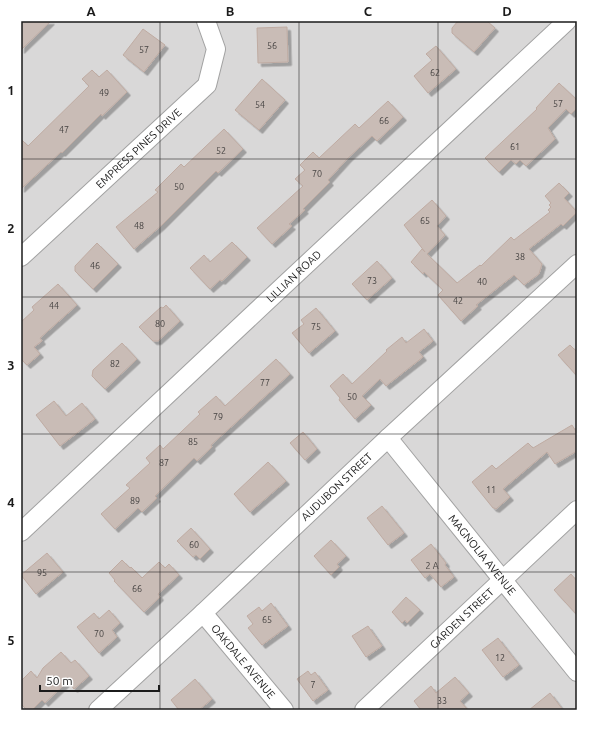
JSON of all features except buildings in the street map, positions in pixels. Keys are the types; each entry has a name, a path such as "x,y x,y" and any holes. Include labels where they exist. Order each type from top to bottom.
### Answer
{"street":[{"name":"EMPRESS PINES DRIVE","path":"21,257 207,85 216,49 206,21"},
{"name":"LILLIAN ROAD","path":"21,532 264,304 569,24"},
{"name":"AUDUBON STREET","path":"98,710 388,438 577,264"},
{"name":"MAGNOLIA AVENUE","path":"388,438 577,672"},
{"name":"GARDEN STREET","path":"364,710 577,510"},
{"name":"OAKDALE AVENUE","path":"203,613 284,710"}],"shaded area":[{"path":"21,21 577,21 577,710 21,710"}]}
